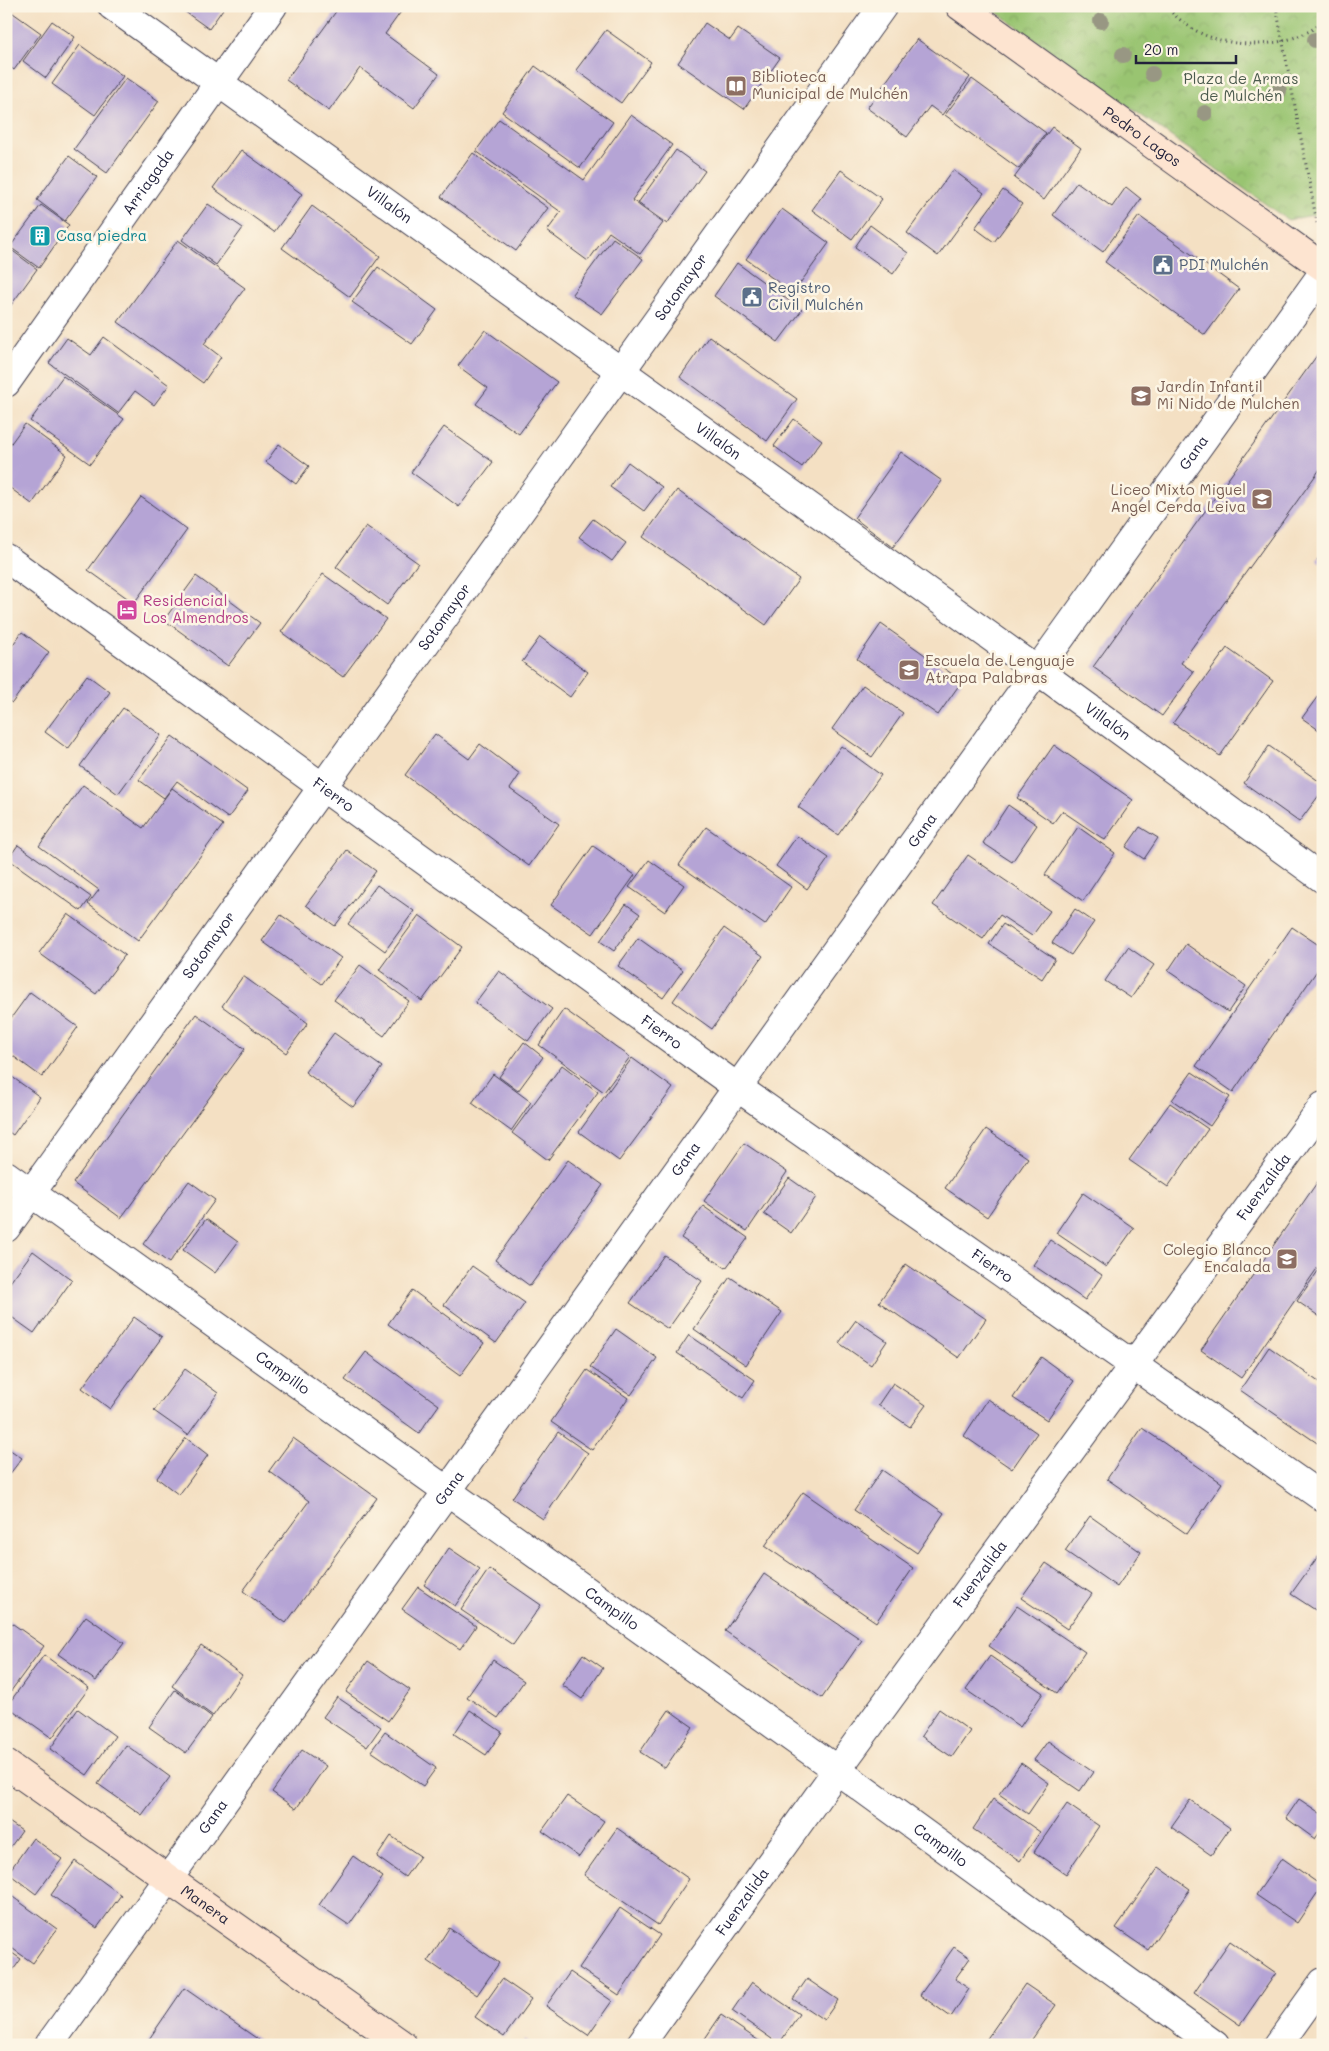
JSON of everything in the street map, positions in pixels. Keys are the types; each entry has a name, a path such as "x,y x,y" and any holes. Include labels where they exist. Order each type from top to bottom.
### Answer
{"main road":[{"name":"Pedro Lagos","path":"960,6 1323,267"},
{"name":"Manera","path":"6,1764 403,2045"}],"street":[{"name":"Villalón","path":"112,6 1037,670 1323,878"},
{"name":"Arriagada","path":"6,383 272,6"},
{"name":"Sotomayor","path":"6,1228 883,6"},
{"name":"Gana","path":"49,2045 1323,273"},
{"name":"Fierro","path":"6,558 738,1087 1323,1498"},
{"name":"Fuenzalida","path":"640,2045 837,1770 1323,1106"},
{"name":"Campillo","path":"6,1175 837,1770 1215,2045"},
{"path":"1278,2045 1323,1982"}],"path":[{"path":"1165,6 1180,20 1212,38 1247,45 1282,41 1317,27 1323,22"},
{"path":"1276,6 1317,225"}],"green space":[{"name":"Plaza de Armas de Mulchén","path":"988,6 1323,6 1323,213 1288,220"}],"building":[{"path":"177,6 225,6 209,29"},
{"path":"340,6 405,6 385,34 439,74 414,108 360,68 329,111 286,80"},
{"path":"6,8 41,33 14,70 6,64"},
{"path":"52,21 75,37 46,78 23,61"},
{"name":"Biblioteca Municipal de Mulchén","path":"705,23 730,40 738,29 780,58 744,109 678,63"},
{"path":"606,30 651,62 621,103 576,70"},
{"path":"917,39 970,77 942,115 930,106 907,137 867,108"},
{"path":"80,45 123,76 95,115 52,84"},
{"path":"535,66 613,122 580,168 502,112"},
{"path":"126,78 159,101 107,173 74,149"},
{"path":"972,79 1046,133 1019,169 945,115"},
{"path":"631,115 672,145 632,200 663,223 640,254 609,232 588,261 547,231 561,212 476,151 499,119 584,180"},
{"path":"1052,127 1081,148 1044,200 1014,178"},
{"path":"241,150 302,194 274,232 213,188"},
{"path":"676,150 705,171 667,224 638,203"},
{"path":"473,153 548,208 516,251 441,197"},
{"path":"69,156 97,177 65,221 37,200"},
{"path":"841,170 882,199 852,239 812,210"},
{"path":"953,170 984,193 938,256 907,233"},
{"path":"1077,182 1112,207 1126,187 1141,199 1103,252 1053,215"},
{"path":"1003,190 1022,204 994,242 975,228"},
{"path":"208,204 243,228 216,265 182,240"},
{"name":"Casa piedra","path":"41,205 69,225 39,268 10,247"},
{"path":"312,206 380,256 350,297 282,248"},
{"path":"782,209 829,243 793,293 746,259"},
{"path":"1139,216 1239,289 1205,335 1105,262"},
{"path":"870,225 908,253 893,274 855,247"},
{"path":"613,238 643,259 602,314 572,294"},
{"path":"178,240 245,288 204,344 221,357 203,383 118,322"},
{"path":"6,246 37,269 6,312"},
{"path":"737,263 802,310 778,342 714,296"},
{"path":"378,267 437,310 412,344 352,302"},
{"path":"485,330 557,382 519,434 476,404 488,388 458,366"},
{"path":"709,336 797,399 767,441 680,377"},
{"path":"104,337 169,385 154,405 135,391 118,413 49,363 67,338 91,355"},
{"path":"1323,347 1323,465 1181,663 1194,672 1162,716 1093,667"},
{"path":"63,376 124,419 90,464 30,421"},
{"path":"794,419 822,440 802,467 774,446"},
{"path":"25,424 67,455 32,504 6,485 6,450"},
{"path":"444,427 493,462 459,507 411,472"},
{"path":"279,444 309,466 296,484 266,462"},
{"path":"901,452 942,481 893,547 854,518"},
{"path":"628,462 662,487 644,511 610,487"},
{"path":"677,490 799,579 766,625 643,537"},
{"path":"141,497 187,530 134,603 88,570"},
{"path":"593,519 626,543 612,561 579,537"},
{"path":"366,526 418,563 387,605 336,567"},
{"path":"1323,552 1323,564 1317,560"},
{"path":"323,574 386,619 343,677 281,632"},
{"path":"196,576 260,623 228,666 164,620"},
{"name":"Escuela de Lenguaje Atrapa Palabras","path":"881,624 962,681 938,715 857,659"},
{"path":"22,632 49,652 12,703 6,699 6,654"},
{"path":"540,637 588,672 570,697 522,662"},
{"path":"1227,648 1273,681 1220,756 1173,723"},
{"path":"87,675 110,692 68,749 45,732"},
{"path":"863,685 903,713 872,757 832,729"},
{"path":"1323,689 1323,733 1302,718"},
{"path":"123,708 161,735 118,794 80,766"},
{"path":"435,734 469,759 480,744 520,774 510,789 559,824 529,866 405,775"},
{"path":"172,736 248,791 228,818 177,781 164,798 139,780"},
{"path":"1054,745 1133,800 1105,840 1062,811 1053,823 1017,798"},
{"path":"841,746 881,775 838,835 798,807"},
{"path":"1269,746 1323,784 1323,790 1299,822 1244,783"},
{"path":"83,785 143,828 172,788 223,825 138,941 88,904 99,890 39,846"},
{"path":"1008,805 1037,825 1012,862 983,843"},
{"path":"706,827 791,887 765,925 679,865"},
{"path":"1078,827 1115,853 1083,901 1045,875"},
{"path":"1140,827 1158,838 1144,859 1126,847"},
{"path":"797,836 829,858 807,889 776,866"},
{"path":"18,845 91,897 81,911 8,859"},
{"path":"593,846 635,875 593,934 551,905"},
{"path":"347,850 376,871 335,926 306,905"},
{"path":"968,855 1050,911 1032,936 1000,915 983,939 933,905"},
{"path":"649,860 684,885 665,912 629,887"},
{"path":"377,885 414,911 385,951 348,924"},
{"path":"626,904 640,914 614,951 600,941"},
{"path":"1075,909 1094,922 1071,955 1052,943"},
{"path":"68,914 125,955 96,994 39,953"},
{"path":"281,915 341,958 322,984 262,941"},
{"path":"419,915 462,947 422,1001 379,970"},
{"path":"1003,924 1055,959 1042,979 989,944"},
{"path":"1292,927 1323,948 1323,962 1233,1092 1196,1066"},
{"path":"724,928 763,956 712,1029 673,1001"},
{"path":"638,938 683,970 663,998 618,966"},
{"path":"1186,944 1246,986 1228,1012 1168,971"},
{"path":"1128,947 1154,965 1131,998 1105,981"},
{"path":"360,965 409,1001 384,1036 334,1000"},
{"path":"499,971 552,1009 528,1041 475,1003"},
{"path":"243,976 308,1023 286,1053 222,1006"},
{"path":"30,992 78,1027 42,1077 6,1051 6,1025"},
{"path":"564,1009 630,1057 604,1092 539,1045"},
{"path":"196,1014 245,1049 121,1218 73,1183"},
{"path":"334,1033 382,1067 353,1107 305,1072"},
{"path":"524,1042 543,1057 518,1091 499,1077"},
{"path":"632,1058 673,1088 619,1161 579,1132"},
{"path":"562,1065 598,1092 548,1160 512,1133"},
{"path":"1192,1072 1230,1097 1210,1126 1172,1100"},
{"path":"8,1074 40,1097 13,1135 6,1130"},
{"path":"493,1074 531,1102 511,1131 472,1103"},
{"path":"1170,1103 1208,1129 1168,1187 1129,1160"},
{"path":"986,1129 1028,1158 987,1217 945,1188"},
{"path":"744,1143 787,1172 747,1231 704,1201"},
{"path":"568,1160 603,1185 530,1286 495,1260"},
{"path":"1323,1174 1323,1260 1241,1378 1201,1350"},
{"path":"789,1178 816,1197 791,1233 764,1214"},
{"path":"189,1181 215,1200 169,1263 143,1244"},
{"path":"1083,1193 1134,1228 1106,1267 1056,1233"},
{"path":"703,1206 748,1238 726,1268 681,1238"},
{"path":"206,1219 238,1242 215,1273 183,1250"},
{"path":"1050,1240 1102,1275 1085,1300 1033,1265"},
{"path":"33,1251 72,1280 34,1333 6,1313 6,1288"},
{"path":"664,1255 702,1281 668,1329 630,1303"},
{"path":"906,1264 986,1319 959,1358 879,1302"},
{"path":"1323,1264 1323,1319 1297,1301"},
{"path":"472,1266 525,1303 496,1343 444,1305"},
{"path":"730,1277 782,1312 746,1365 694,1329"},
{"path":"412,1290 484,1343 460,1376 388,1324"},
{"path":"134,1317 162,1337 110,1409 82,1388"},
{"path":"856,1320 887,1341 871,1365 839,1343"},
{"path":"616,1329 657,1358 631,1395 590,1367"},
{"path":"689,1335 755,1380 743,1398 677,1353"},
{"path":"1269,1347 1323,1385 1323,1447 1240,1390"},
{"path":"366,1352 439,1405 419,1433 345,1380"},
{"path":"1041,1357 1074,1381 1047,1420 1013,1398"},
{"path":"185,1369 218,1393 188,1435 154,1411"},
{"path":"587,1370 628,1398 592,1450 551,1422"},
{"path":"893,1383 926,1405 910,1427 878,1405"},
{"path":"988,1399 1037,1433 1012,1469 964,1436"},
{"path":"1142,1428 1222,1483 1187,1534 1107,1479"},
{"path":"558,1432 588,1453 543,1519 512,1498"},
{"path":"186,1438 208,1455 179,1495 157,1478"},
{"path":"293,1438 377,1498 286,1623 243,1591 309,1501 269,1471"},
{"path":"6,1447 22,1458 6,1479"},
{"path":"882,1470 944,1513 917,1553 854,1510"},
{"path":"803,1492 913,1568 876,1622 765,1546"},
{"path":"1090,1516 1141,1552 1117,1587 1065,1551"},
{"path":"449,1548 480,1569 455,1606 424,1585"},
{"path":"1319,1555 1323,1558 1323,1615 1291,1594"},
{"path":"1046,1563 1092,1594 1067,1629 1021,1598"},
{"path":"489,1569 541,1605 513,1645 461,1610"},
{"path":"764,1574 862,1640 822,1698 725,1631"},
{"path":"418,1587 476,1626 460,1649 402,1609"},
{"path":"1017,1606 1085,1652 1057,1693 989,1646"},
{"path":"86,1616 124,1643 96,1681 58,1654"},
{"path":"6,1619 44,1646 8,1695 6,1693"},
{"path":"201,1645 242,1675 213,1716 172,1686"},
{"path":"583,1654 603,1668 582,1699 562,1685"},
{"path":"44,1655 89,1688 52,1738 7,1706"},
{"path":"990,1656 1043,1693 1020,1727 966,1690"},
{"path":"493,1660 524,1681 498,1718 467,1697"},
{"path":"368,1661 410,1690 388,1721 346,1692"},
{"path":"175,1690 212,1717 186,1753 149,1727"},
{"path":"337,1697 381,1727 367,1747 323,1717"},
{"path":"78,1709 115,1736 87,1775 50,1749"},
{"path":"939,1709 970,1731 952,1757 921,1736"},
{"path":"470,1710 502,1732 486,1755 454,1734"},
{"path":"669,1710 693,1727 665,1768 640,1752"},
{"path":"385,1732 436,1768 423,1786 371,1751"},
{"path":"1048,1741 1093,1772 1080,1791 1034,1760"},
{"path":"126,1745 170,1777 142,1815 98,1784"},
{"path":"302,1750 326,1766 296,1809 272,1792"},
{"path":"1021,1763 1049,1783 1028,1814 999,1794"},
{"path":"567,1796 604,1821 579,1857 542,1831"},
{"path":"993,1799 1040,1832 1020,1861 973,1829"},
{"path":"1299,1799 1323,1815 1323,1828 1315,1839 1286,1818"},
{"path":"1190,1800 1230,1828 1211,1855 1171,1827"},
{"path":"1067,1804 1099,1826 1066,1874 1034,1852"},
{"path":"6,1820 22,1831 6,1853"},
{"path":"617,1828 689,1879 658,1925 584,1875"},
{"path":"391,1836 420,1856 405,1877 377,1857"},
{"path":"33,1838 62,1859 36,1894 8,1873"},
{"path":"353,1856 383,1877 349,1925 319,1905"},
{"path":"1282,1858 1322,1886 1297,1923 1256,1895"},
{"path":"75,1861 121,1895 97,1928 51,1895"},
{"path":"1159,1867 1190,1889 1148,1950 1116,1928"},
{"path":"6,1892 57,1929 33,1963 6,1944"},
{"path":"620,1908 660,1935 619,1995 579,1968"},
{"path":"449,1928 499,1963 477,1995 428,1961"},
{"path":"1230,1941 1276,1973 1240,2025 1194,1993"},
{"path":"954,1947 970,1958 955,1979 969,1989 951,2017 920,1995"},
{"path":"6,1949 21,1959 6,1980"},
{"path":"570,1972 612,2001 588,2035 546,2006"},
{"path":"502,1979 531,1999 504,2037 475,2017"},
{"path":"807,1979 838,2000 824,2020 793,1999"},
{"path":"752,1982 799,2014 779,2044 732,2011"},
{"path":"1025,1984 1056,2005 1028,2045 993,2045 986,2040"},
{"path":"184,1988 259,2040 256,2045 145,2045"},
{"path":"721,2015 765,2045 704,2045 702,2043"},
{"path":"525,2040 532,2045 522,2045"}],"place":[{"name":"Biblioteca Municipal de Mulchén","path":"736,86"},
{"name":"Casa piedra","path":"40,236"},
{"name":"PDI Mulchén","path":"1163,265"},
{"name":"Registro Civil Mulchén","path":"752,297"},
{"name":"Jardín Infantil Mi Nido de Mulchen","path":"1141,396"},
{"name":"Liceo Mixto Miguel Angel Cerda Leiva","path":"1262,499"},
{"name":"Residencial Los Almendros","path":"127,610"},
{"name":"Escuela de Lenguaje Atrapa Palabras","path":"909,670"},
{"name":"Colegio Blanco Encalada","path":"1287,1259"}]}
